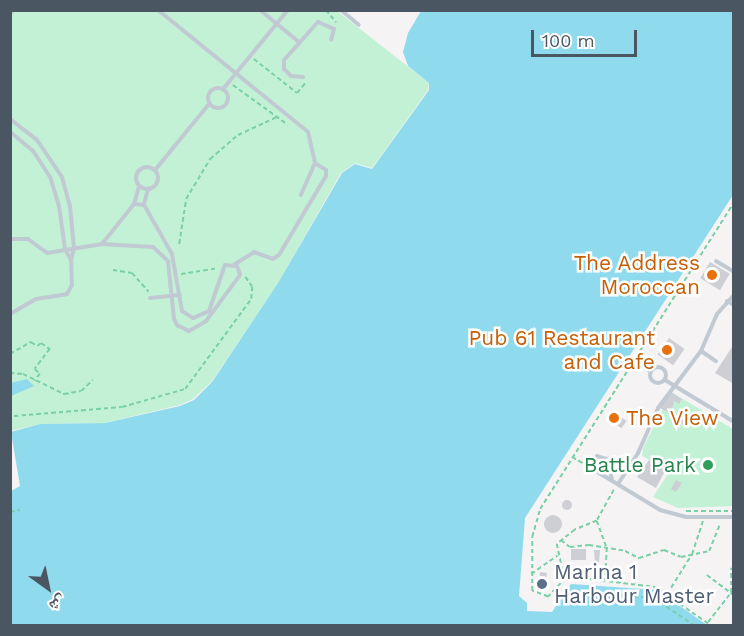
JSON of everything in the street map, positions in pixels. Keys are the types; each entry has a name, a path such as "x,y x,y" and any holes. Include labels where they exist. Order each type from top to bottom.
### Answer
{"lane":[{"path":"10,15 13,10"},
{"path":"158,10 235,75 302,125 312,140 315,163 301,195"},
{"path":"260,10 299,42"},
{"path":"154,170 209,104 211,90 223,89 288,10"},
{"path":"341,10 359,25"},
{"path":"303,77 294,77 283,66 299,42 318,22 332,28 335,34 332,40"},
{"path":"209,104 224,106 228,97 223,89"},
{"path":"10,119 37,140 55,164 67,191 74,248 71,260 72,285 67,294 36,299 10,314"},
{"path":"10,132 33,152 50,177 59,206 65,249 71,260"},
{"path":"102,244 134,204 139,185 138,172 146,167 154,170 158,181 148,189 144,205 168,246 177,274 185,314 202,317 217,297 225,265 235,264 254,252 273,259 279,255 326,176 326,170 315,163"},
{"path":"139,185 148,189"},
{"path":"134,204 144,205"},
{"path":"10,239 28,239 44,252 102,244 147,245 162,252 170,264 177,325 196,330 207,321 240,271 235,264"},
{"path":"716,261 734,272"},
{"path":"152,298 180,295"},
{"path":"618,484 674,385 701,351 714,319 734,295"},
{"path":"727,301 734,305"},
{"path":"701,351 716,361"},
{"path":"666,380 654,383 650,372 662,368 666,380 734,422"},
{"path":"612,479 603,457 594,458 595,470 668,514 704,518 734,517"}],"path":[{"path":"326,10 338,20 332,28"},
{"path":"250,57 297,93 306,82"},
{"path":"229,82 288,125"},
{"path":"179,244 186,199 200,172 238,135 277,117"},
{"path":"566,578 551,595 543,597 532,591 530,574 534,523 573,457 734,202"},
{"path":"177,274 199,274 225,265"},
{"path":"113,270 136,275 152,298"},
{"path":"14,416 122,407 185,389 251,299 252,287 240,271"},
{"path":"10,354 31,342 37,346 41,343 50,349 35,369 40,374 35,381"},
{"path":"633,361 650,372"},
{"path":"10,373 23,374 70,394 81,391 93,380"},
{"path":"573,457 595,470"},
{"path":"566,578 556,546 561,540 597,521 618,484"},
{"path":"10,512 20,510"},
{"path":"678,511 734,511"},
{"path":"561,540 570,547 608,548 639,558 664,550 681,557 710,551 723,517"},
{"path":"667,595 692,555 704,518"},
{"path":"597,521 608,548 605,583"},
{"path":"530,574 558,556"},
{"path":"708,622 732,594 731,568"},
{"path":"707,575 732,594"},
{"path":"566,578 653,586 712,626"},
{"path":"574,592 654,598 695,626"}],"green space":[{"path":"11,11 337,11 429,83 428,90 372,168 355,163 341,173 278,283 212,381 193,399 180,405 104,423 40,424 11,431"},
{"path":"671,392 733,429 733,506 678,508 653,497 670,471 642,456 643,448"}],"water":[{"path":"421,11 733,11 733,195 525,518 519,596 527,603 527,611 552,612 571,584 657,590 707,625 11,625 11,491 20,486 11,432 40,424 105,423 180,406 194,400 212,382 278,283 342,173 355,164 372,169 429,90 429,83 408,66 403,52 408,33"},
{"path":"27,379 34,386 11,396 11,383"}],"building":[{"path":"710,262 730,274 720,290 700,278"},
{"path":"669,338 685,349 673,365 658,354"},
{"path":"734,344 734,384 715,373"},
{"path":"671,392 682,399 679,404 674,401 671,414 660,408"},
{"path":"611,410 627,421 621,428 606,417"},
{"path":"677,413 690,421 687,426 674,418"},
{"path":"649,460 666,469 656,488 637,477"},
{"path":"676,480 682,483 676,492 671,489"},
{"path":"567,500 572,505 567,510 562,505"},
{"path":"549,515 557,515 562,520 560,531 549,533 544,528 544,520"},
{"path":"571,549 586,549 586,560 571,560"},
{"path":"594,550 600,550 599,563 595,563"},
{"path":"540,572 547,573 545,591 539,591"}],"place":[{"name":"The Address Moroccan","path":"712,275"},
{"name":"Pub 61 Restaurant and Cafe","path":"667,350"},
{"name":"The View","path":"614,418"},
{"name":"Battle Park","path":"708,465"},
{"name":"Marina 1 Harbour Master","path":"542,584"}]}
